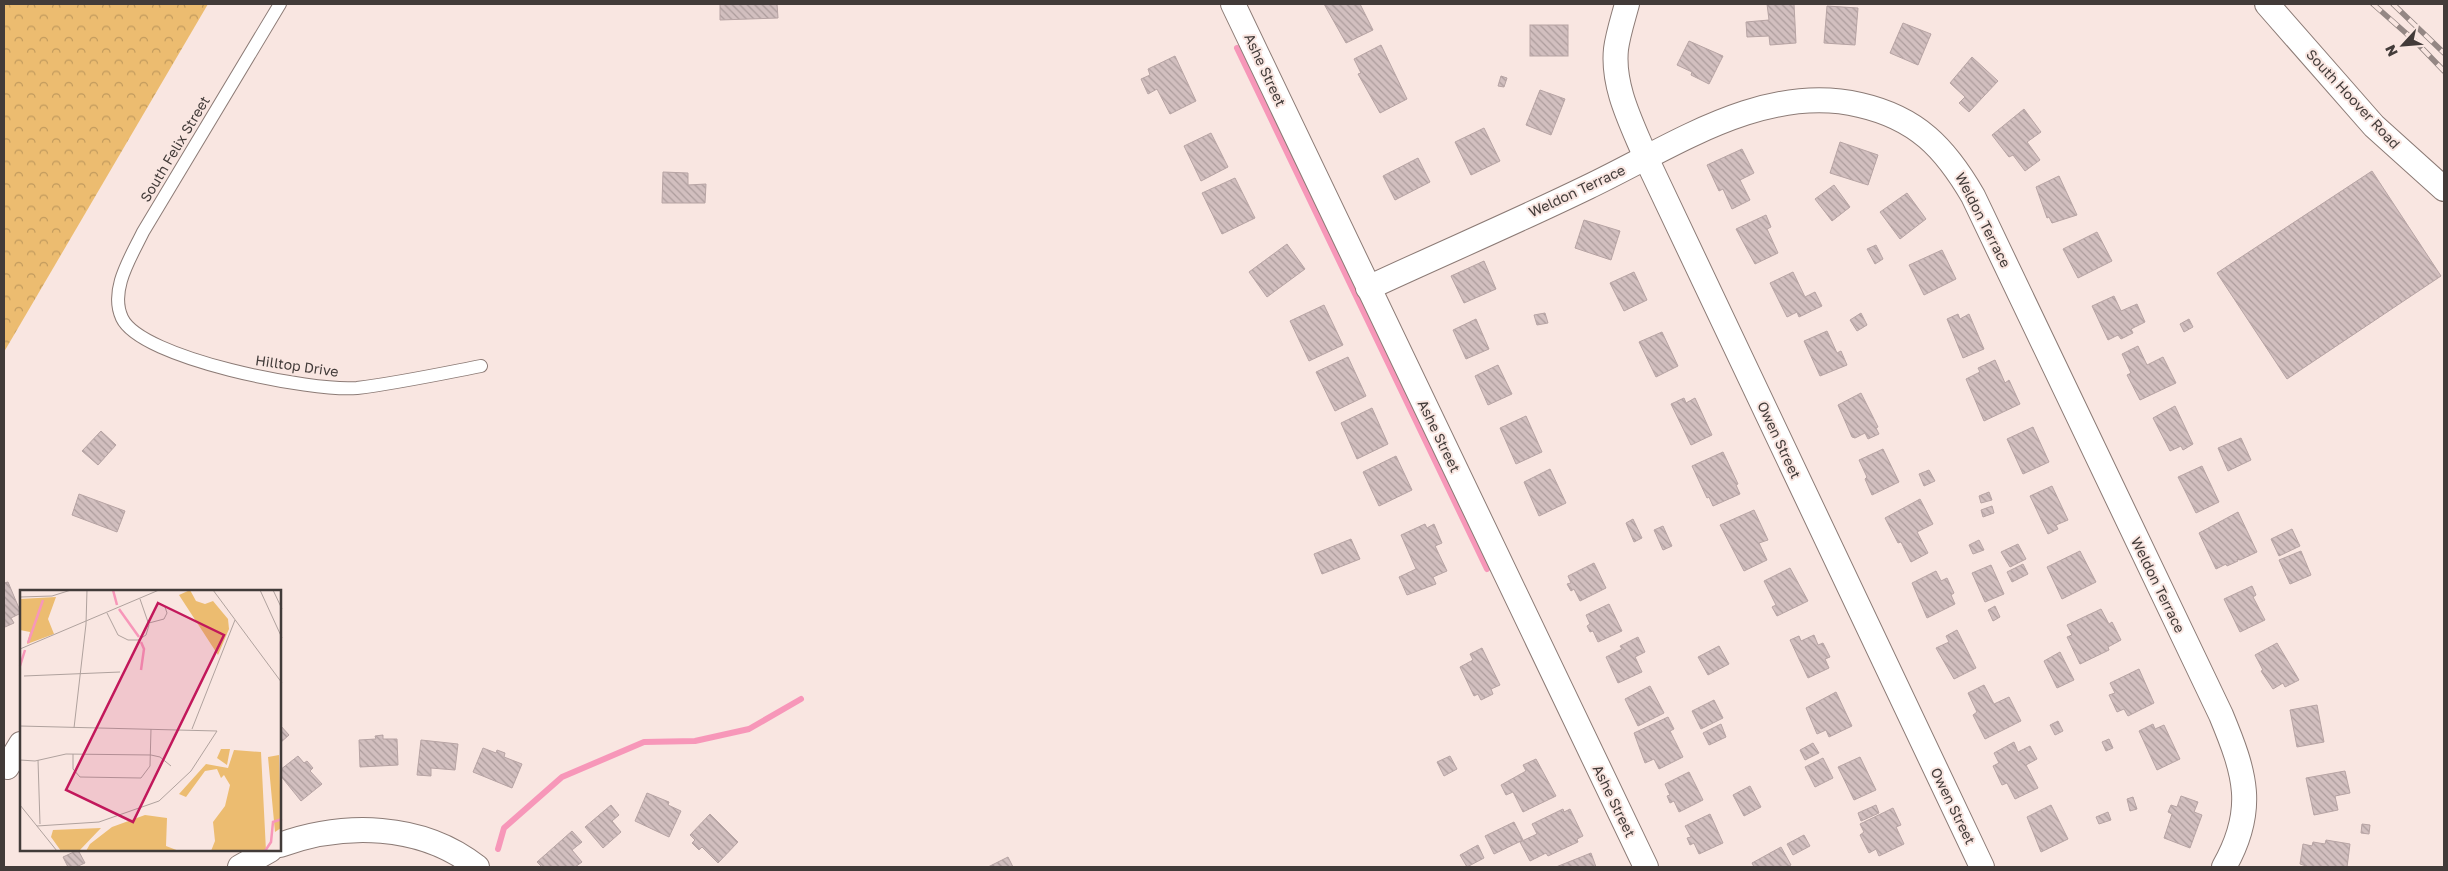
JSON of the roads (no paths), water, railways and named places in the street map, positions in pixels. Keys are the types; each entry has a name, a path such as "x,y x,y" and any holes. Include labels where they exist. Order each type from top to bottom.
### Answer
{"street":[{"name":"Ashe Street","path":"1233,4 1646,867"},
{"name":"Owen Street","path":"1627,4 1616,51 1617,67 1623,100 1646,158 1982,867"},
{"name":"South Hoover Road","path":"2267,4 2374,126 2444,189"},
{"name":"Weldon Terrace","path":"1368,288 1589,187 1646,158 1742,114 1766,106 1819,99 1849,102 1895,116 1915,127 1937,144 1957,169 1978,205 2231,740 2240,766 2244,788 2244,816 2241,834 2224,867"},
{"path":"7,767 20,746"},
{"path":"281,845 302,837 341,830 397,832 440,844 477,867"}],"lane":[{"name":"South Felix Street","path":"122,318 118,298 122,280 135,247 280,4"},
{"name":"Hilltop Drive","path":"122,318 130,330 179,353 248,375 285,383 356,388 481,366"}],"waterway":[{"path":"1237,48 1487,569"},
{"path":"498,849 504,828 562,777 644,742 695,741 749,729 801,699"}],"railway":[{"path":"2373,4 2416,42 2444,71"},
{"path":"2393,4 2444,53"}]}
